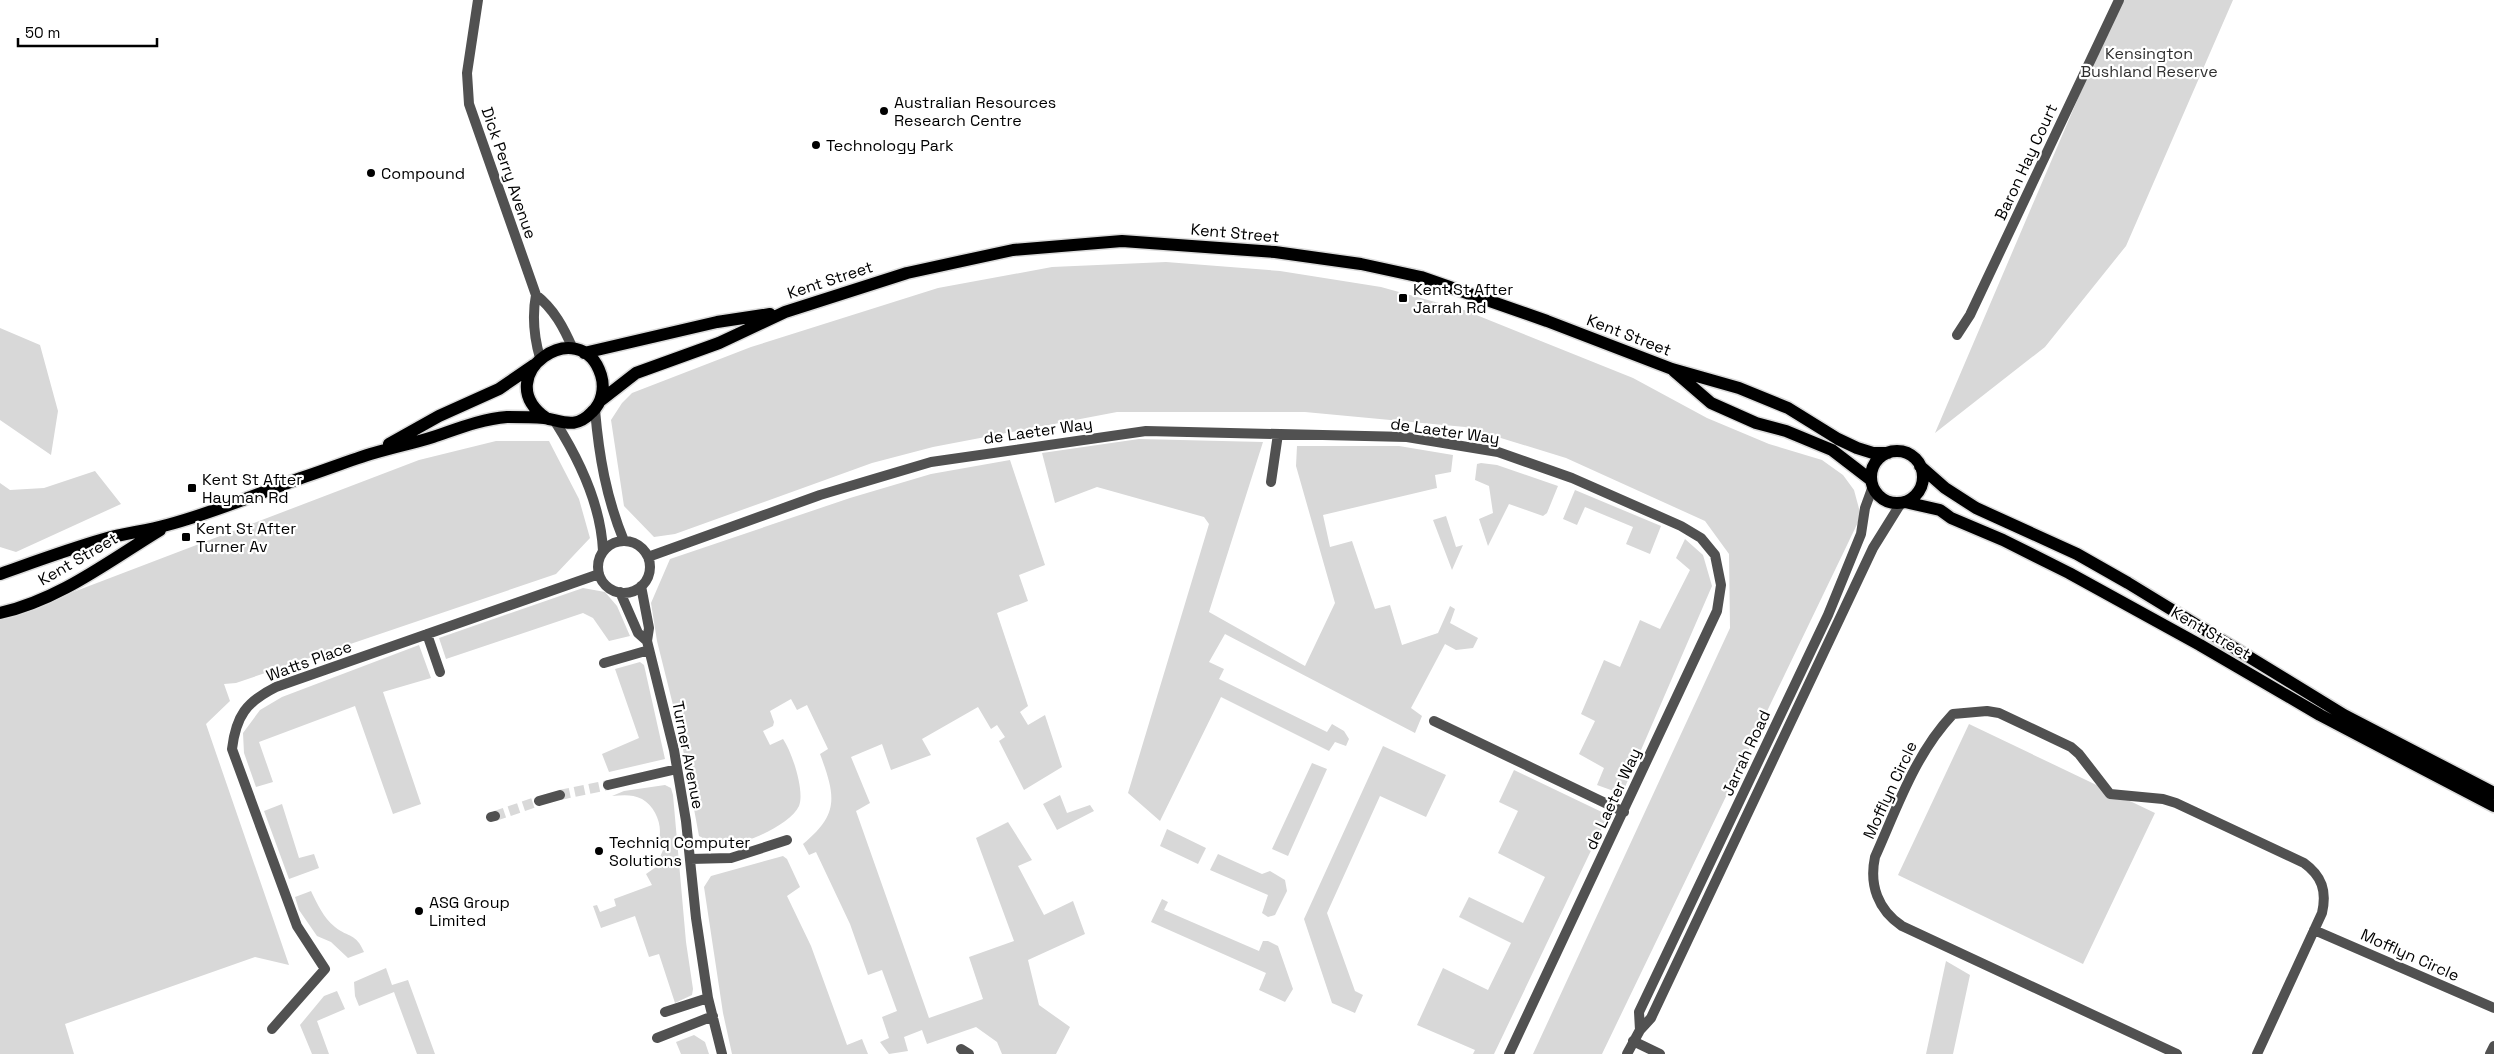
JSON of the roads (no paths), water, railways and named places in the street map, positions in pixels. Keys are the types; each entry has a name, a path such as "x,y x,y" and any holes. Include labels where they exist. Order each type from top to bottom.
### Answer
{"main road":[{"name":"Kent Street","path":"597,405 636,373 719,343 785,312 907,273 1012,250 1122,241 1275,252 1361,264 1421,277 1547,321 1672,369 1739,388 1788,408 1838,439 1857,448 1873,453 1888,453"},
{"name":"Kent Street","path":"579,351 717,322 785,312"},
{"path":"555,350 579,351 593,360 601,374 603,390 597,405 577,422 551,421 533,406 529,395 528,383 537,362 555,350"},
{"name":"Kent Street","path":"374,453 438,416 499,390 537,362"},
{"name":"Kent Street","path":"1672,369 1710,403 1756,423 1786,431 1832,450 1872,483"},
{"name":"Kent Street","path":"0,574 104,539 168,525 374,453 483,420 509,417 551,421"},
{"path":"1903,452 1916,460 1920,466 1923,477 1921,487 1915,496 1903,502 1886,501 1878,495 1872,483 1876,463 1888,453 1903,452"},
{"name":"Kent Street","path":"1920,466 1945,488 1976,508 2077,554 2128,582 2344,715 2494,793"},
{"name":"Kent Street","path":"1903,502 1940,510 1951,518 2003,540 2069,573 2200,645 2320,715 2494,806"},
{"name":"Kent Street","path":"0,613 62,590 168,525"}],"street":[{"name":"Dick Perry Avenue","path":"478,0 467,73 469,104 536,295 547,304 579,351"},
{"name":"Baron Hay Court","path":"1956,335 1970,315 2119,0"},
{"name":"Dick Perry Avenue","path":"536,295 533,309 537,362"},
{"path":"597,405 602,475 610,507 624,541"},
{"path":"551,421 572,448 592,496 602,532 603,551 599,562 599,574 607,586 620,592 631,591 641,586 649,573 648,557 638,545 624,541 612,544 603,551"},
{"name":"de Laeter Way","path":"648,557 820,496 931,462 1146,431 1406,437 1498,452 1572,478 1681,526 1701,538 1715,555 1722,585 1718,612 1509,1054"},
{"path":"1270,482 1278,434"},
{"name":"Jarrah Road","path":"1640,1030 1639,1012 1828,615 1861,534 1865,508 1872,483"},
{"name":"Jarrah Road","path":"1626,1054 1640,1030 1651,1018 1873,548 1903,502"},
{"name":"Watts Place","path":"272,1029 325,969 296,926 232,750 235,726 255,698 276,687 599,574"},
{"name":"Turner Avenue","path":"641,586 648,628 648,645 677,769 708,998 722,1054"},
{"name":"Turner Avenue","path":"620,592 638,633 648,645"},
{"path":"427,634 440,672"},
{"path":"604,663 648,645"},
{"name":"Mofflyn Circle","path":"2178,1054 1902,926 1884,910 1876,897 1873,883 1872,870 1875,857 1923,751 1936,732 1953,714 1987,711 1999,713 2071,747 2080,754 2110,794 2176,802 2304,863 2314,870 2325,891 2322,913 2257,1054"},
{"path":"1434,721 1624,812"},
{"path":"608,784 677,769"},
{"path":"539,801 560,795"},
{"path":"690,859 731,858 787,840"},
{"name":"Mofflyn Circle","path":"2314,930 2494,1008"},
{"path":"666,1012 708,998"},
{"path":"657,1038 713,1016"},
{"path":"1633,1041 1660,1054"},
{"path":"2490,1054 2494,1046"}],"tunnel":[{"path":"560,795 608,785"},
{"path":"495,816 539,801"}],"place":[{"name":"Australian Resources Research Centre","path":"884,111"},
{"name":"Technology Park","path":"816,145"},
{"name":"Compound","path":"371,173"},
{"name":"Kent St After Jarrah Rd","path":"1403,298"},
{"name":"Kent St After Hayman Rd","path":"192,488"},
{"name":"Kent St After Turner Av","path":"186,537"},
{"name":"Techniq Computer Solutions","path":"599,851"},
{"name":"ASG Group Limited","path":"419,911"}],"park label":[{"name":"Kensington Bushland Reserve","path":"2149,62"}]}
